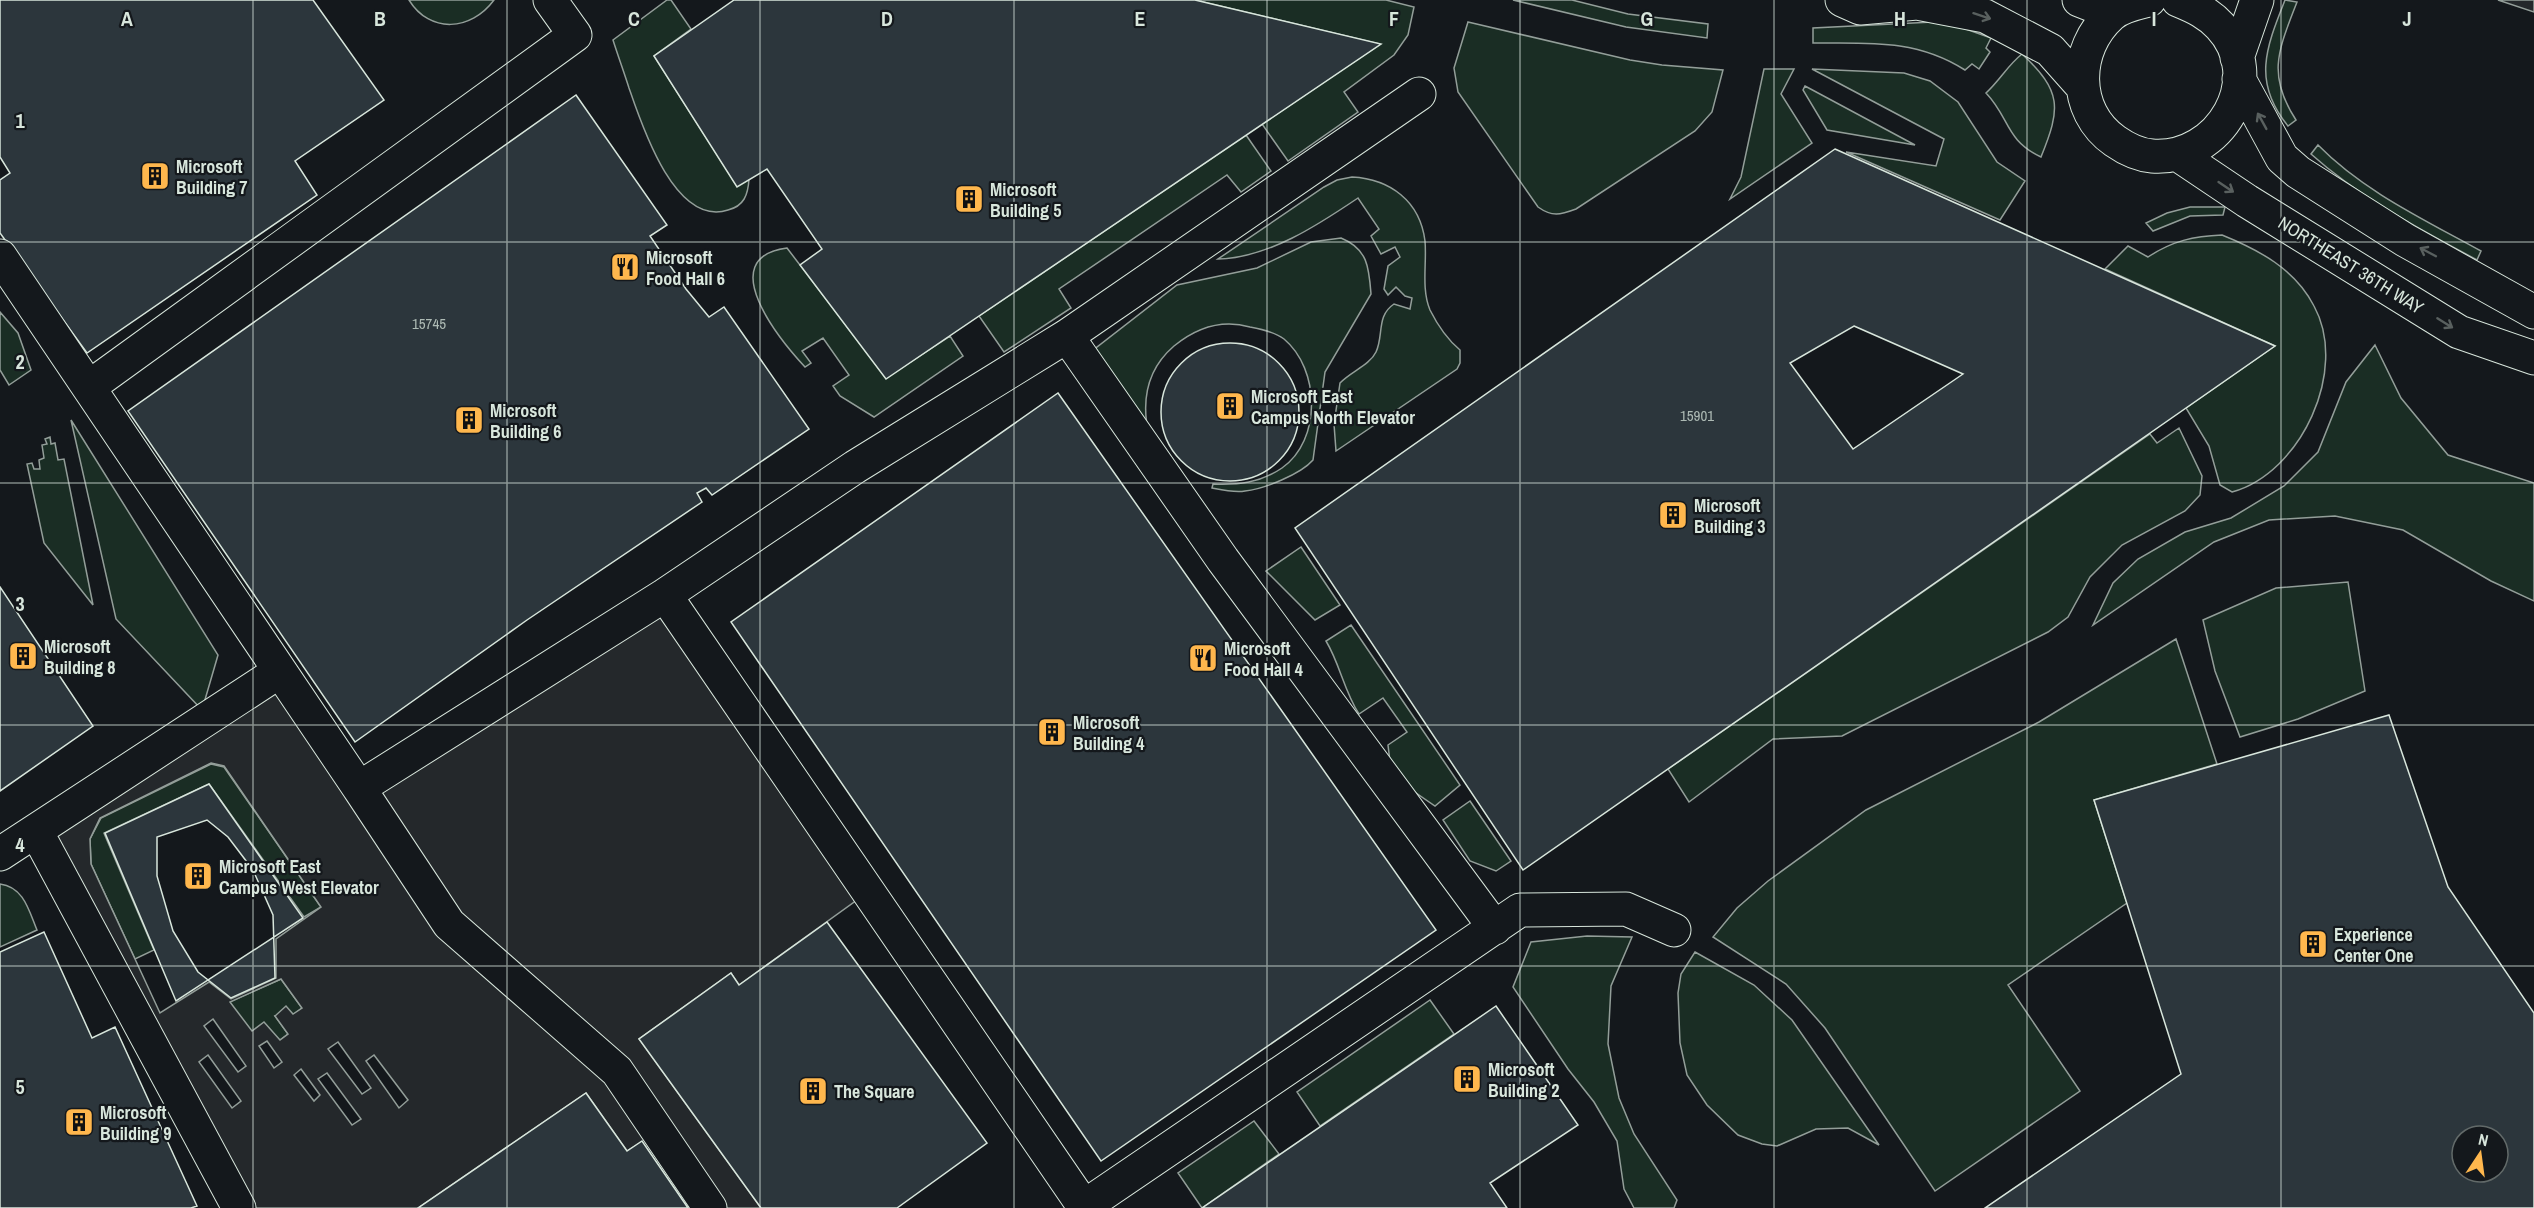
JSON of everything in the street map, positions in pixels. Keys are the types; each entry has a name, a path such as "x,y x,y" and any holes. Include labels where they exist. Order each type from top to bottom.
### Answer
{"street":[{"path":"89,387 575,35 550,0"},
{"path":"1842,0 1860,8 1917,3 1985,16 2050,50 2082,86"},
{"path":"2079,0 2112,14"},
{"path":"2149,0 2132,4 2112,14 2094,34 2084,59 2082,86 2088,111 2104,133 2118,143 2151,156 2177,154 2203,145 2223,127 2236,103 2238,68 2258,0"},
{"path":"2178,0 2202,10 2222,28 2238,68 2282,158 2298,172 2405,240 2534,312"},
{"path":"359,789 665,595 855,467 1067,336 1419,94"},
{"name":"NORTHEAST 36TH WAY","path":"2177,154 2247,201 2459,332 2534,357"},
{"path":"0,256 449,924 617,1071 710,1208"},
{"path":"1067,336 1223,560 1495,928"},
{"path":"665,595 1084,1208 1520,910 1626,909 1674,930"},
{"path":"0,854 280,671"},
{"path":"36,831 239,1208"}],"green space":[{"path":"409,0 494,0 474,18 463,23 451,24 428,19"},
{"path":"667,0 671,0 691,29 654,56 737,186 749,179 744,199 738,206 728,210 709,211 692,203 677,189 664,170 642,125 613,40"},
{"path":"1195,0 1386,0 1414,7 1408,35 1394,55 1344,92 1358,112 1288,161 1262,124 1380,44"},
{"path":"1513,0 1572,0 1628,14 1708,24 1707,38 1626,27"},
{"path":"2285,0 2297,2 2278,61 2281,89 2296,120 2288,126 2277,110 2266,79 2268,49"},
{"path":"1468,22 1630,60 1723,70 1712,112 1695,131 1576,209 1561,214 1552,214 1538,207 1458,92 1454,68"},
{"path":"1933,22 1963,28 1991,38 1986,48 1990,52 1979,69 1972,64 1965,70 1929,53 1892,45 1813,43 1813,28"},
{"path":"2022,54 2045,79 2054,101 2052,125 2041,157 2029,150 2014,136 2000,111 1986,93"},
{"path":"1764,69 1794,69 1781,94 1812,143 1730,199 1741,177"},
{"path":"1812,69 1904,73 1930,81 1958,102 1997,162 2025,181 2000,220 1846,152 1936,166 1944,139"},
{"path":"1805,86 1915,145 1827,130 1803,90"},
{"path":"1246,135 1271,171 1241,192 1227,175 1059,289 1071,308 1004,352 979,316"},
{"path":"2318,145 2375,191 2481,251 2477,260 2391,212 2350,185 2311,154"},
{"path":"1352,177 1379,182 1390,188 1401,195 1417,214 1425,241 1427,302 1439,326 1460,350 1460,363 1457,369 1336,451 1334,424 1340,383 1373,357 1388,309 1394,304 1410,309 1412,298 1405,296 1396,287 1388,295 1384,289 1388,266 1400,257 1395,247 1381,254 1371,236 1379,229 1358,198 1309,229 1274,246 1255,253 1218,259 1324,187 1337,180"},
{"path":"2190,207 2225,207 2223,215 2190,216 2153,231 2146,223 2167,213"},
{"path":"2222,235 2262,254 2297,281 2314,306 2323,332 2326,359 2322,388 2312,416 2297,442 2279,464 2257,481 2232,492 2220,485 2209,446 2186,408 2275,346 2105,269 2128,246 2148,257 2184,240"},
{"path":"1341,238 1350,242 1362,254 1368,268 1371,294 1325,372 1313,460 1282,480 1253,490 1237,492 1212,488 1213,484 1240,483 1265,477 1282,468 1295,456 1310,423 1312,404 1310,386 1296,352 1276,334 1240,325 1219,325 1191,334 1165,355 1152,376 1146,398 1149,436 1092,351 1177,285 1257,268 1311,242"},
{"path":"787,248 886,378 950,336 963,356 874,417 840,396 833,386 849,375 823,338 802,351 811,363 805,367 769,321 753,283 755,267 765,255"},
{"path":"0,312 18,333 31,370 9,385 0,370"},
{"path":"2375,345 2401,398 2448,455 2534,483 2534,601 2491,581 2403,530 2335,516 2269,520 2214,542 2093,625 2113,583 2138,559 2185,532 2231,518 2284,486 2318,452 2346,382"},
{"path":"71,420 218,655 202,710 116,619"},
{"path":"2179,428 2202,476 2200,495 2185,511 2122,545 2090,577 2068,617 2048,632 1842,736 1773,739 1689,802 1668,769 2150,434 2157,443"},
{"path":"50,437 51,444 55,443 58,460 64,459 93,605 44,543 27,464 32,463 34,469 40,469 39,460 44,458 42,445 47,444 45,439"},
{"path":"1301,547 1340,605 1315,620 1266,571"},
{"path":"2348,582 2365,691 2298,719 2240,737 2215,671 2203,620 2276,588"},
{"path":"1351,625 1460,785 1435,806 1403,784 1391,770 1388,745 1407,732 1383,698 1359,714 1349,696 1326,641"},
{"path":"2176,639 2217,764 2094,800 2127,903 2008,985 2080,1091 1935,1191 1825,1028 1786,984 1713,937 1737,908 1768,881 1866,810 2039,722"},
{"path":"211,764 224,767 321,907 304,917 209,784 104,833 154,950 135,959 91,864 90,839 101,818"},
{"path":"1470,801 1511,861 1496,871 1470,861 1443,820"},
{"path":"0,884 8,886 20,895 37,930 0,947"},
{"path":"1587,936 1632,937 1611,986 1608,1044 1619,1098 1634,1134 1677,1200 1674,1208 1634,1208 1624,1189 1617,1141 1594,1102 1568,1069 1513,987 1531,942"},
{"path":"1695,952 1754,985 1792,1020 1879,1145 1848,1128 1816,1129 1777,1146 1762,1144 1738,1135 1707,1105 1687,1075 1680,1043 1678,993 1681,974"},
{"path":"281,979 302,1008 293,1015 275,1016 288,1034 280,1040 252,1032 229,1002"},
{"path":"1430,1000 1454,1034 1320,1126 1297,1092"},
{"path":"1254,1121 1279,1154 1202,1208 1178,1173"}],"shaded area":[{"path":"2498,0 2534,0 2534,12"},
{"path":"665,595 868,892 739,985 731,973 639,1039 761,1208 688,1208 642,1142 627,1151 586,1093 418,1208 239,1208 36,831 280,671 359,788","holes":["211,763 224,766 321,907 276,939 276,978 231,999 209,982 160,1013 91,864 90,839 100,818","281,979 302,1008 293,1014 286,1006 275,1016 288,1034 280,1040 264,1022 252,1031 230,1002","213,1019 246,1066 238,1072 204,1026","267,1041 282,1062 274,1068 259,1046","338,1042 371,1088 362,1094 328,1049","208,1055 241,1101 232,1108 199,1062","374,1055 408,1100 399,1108 366,1061","301,1069 320,1095 314,1101 294,1075","327,1073 361,1119 352,1125 318,1079"]}],"building":[{"name":"Microsoft Building 7","path":"0,0 313,0 384,100 295,161 317,195 87,353 0,233 0,180 10,173 0,157"},
{"name":"Microsoft Building 5","path":"734,0 1195,0 1381,44 886,379 800,265 822,249 767,169 737,187 654,56"},
{"name":"Microsoft Building 6","path":"576,95 667,225 650,236 686,289 709,317 724,307 809,429 712,495 706,488 697,493 702,502 527,620 355,742 128,411"},
{"name":"Microsoft Building 3","path":"1835,149 2275,346 1523,870 1295,528","holes":["1854,326 1963,374 1853,449 1790,363"]},
{"name":"Microsoft East Campus North Elevator","path":"1230,343 1256,349 1268,355 1278,364 1287,374 1293,386 1299,412 1293,438 1287,450 1278,460 1268,469 1256,475 1230,481 1204,475 1192,469 1182,460 1173,450 1167,438 1161,412 1167,386 1173,374 1182,364 1192,355 1204,349"},
{"name":"Microsoft Building 4","path":"1058,393 1436,930 1101,1161 731,622"},
{"name":"Microsoft Building 8","path":"0,587 93,726 0,791"},
{"name":"Experience Center One","path":"2389,715 2448,887 2534,1013 2534,1208 1985,1208 2181,1074 2094,800"},
{"name":"Microsoft East Campus West Elevator","path":"209,784 303,918 176,1001 105,833"},
{"path":"207,820 228,837 253,870 273,915 275,978 231,998 198,972 173,931 157,876 157,837"},
{"name":"The Square","path":"827,922 987,1143 897,1208 761,1208 639,1039 731,973 739,985"},
{"name":"Microsoft Building 9","path":"44,932 92,1038 115,1027 197,1206 191,1208 0,1208 0,952"},
{"name":"Microsoft Building 2","path":"1496,1006 1578,1125 1490,1183 1507,1208 1202,1208"},
{"path":"586,1093 627,1151 642,1141 688,1208 418,1208"}],"place":[{"name":"Microsoft Building 7","path":"155,176"},
{"name":"Microsoft Building 5","path":"969,199"},
{"name":"Microsoft Food Hall 6","path":"625,267"},
{"name":"Microsoft East Campus North Elevator","path":"1230,406"},
{"name":"Microsoft Building 6","path":"469,420"},
{"name":"Microsoft Building 3","path":"1673,515"},
{"name":"Microsoft Building 8","path":"23,656"},
{"name":"Microsoft Food Hall 4","path":"1203,658"},
{"name":"Microsoft Building 4","path":"1052,732"},
{"name":"Microsoft East Campus West Elevator","path":"198,876"},
{"name":"Experience Center One","path":"2313,944"},
{"name":"Microsoft Building 2","path":"1467,1079"},
{"name":"The Square","path":"813,1091"},
{"name":"Microsoft Building 9","path":"79,1122"}]}
